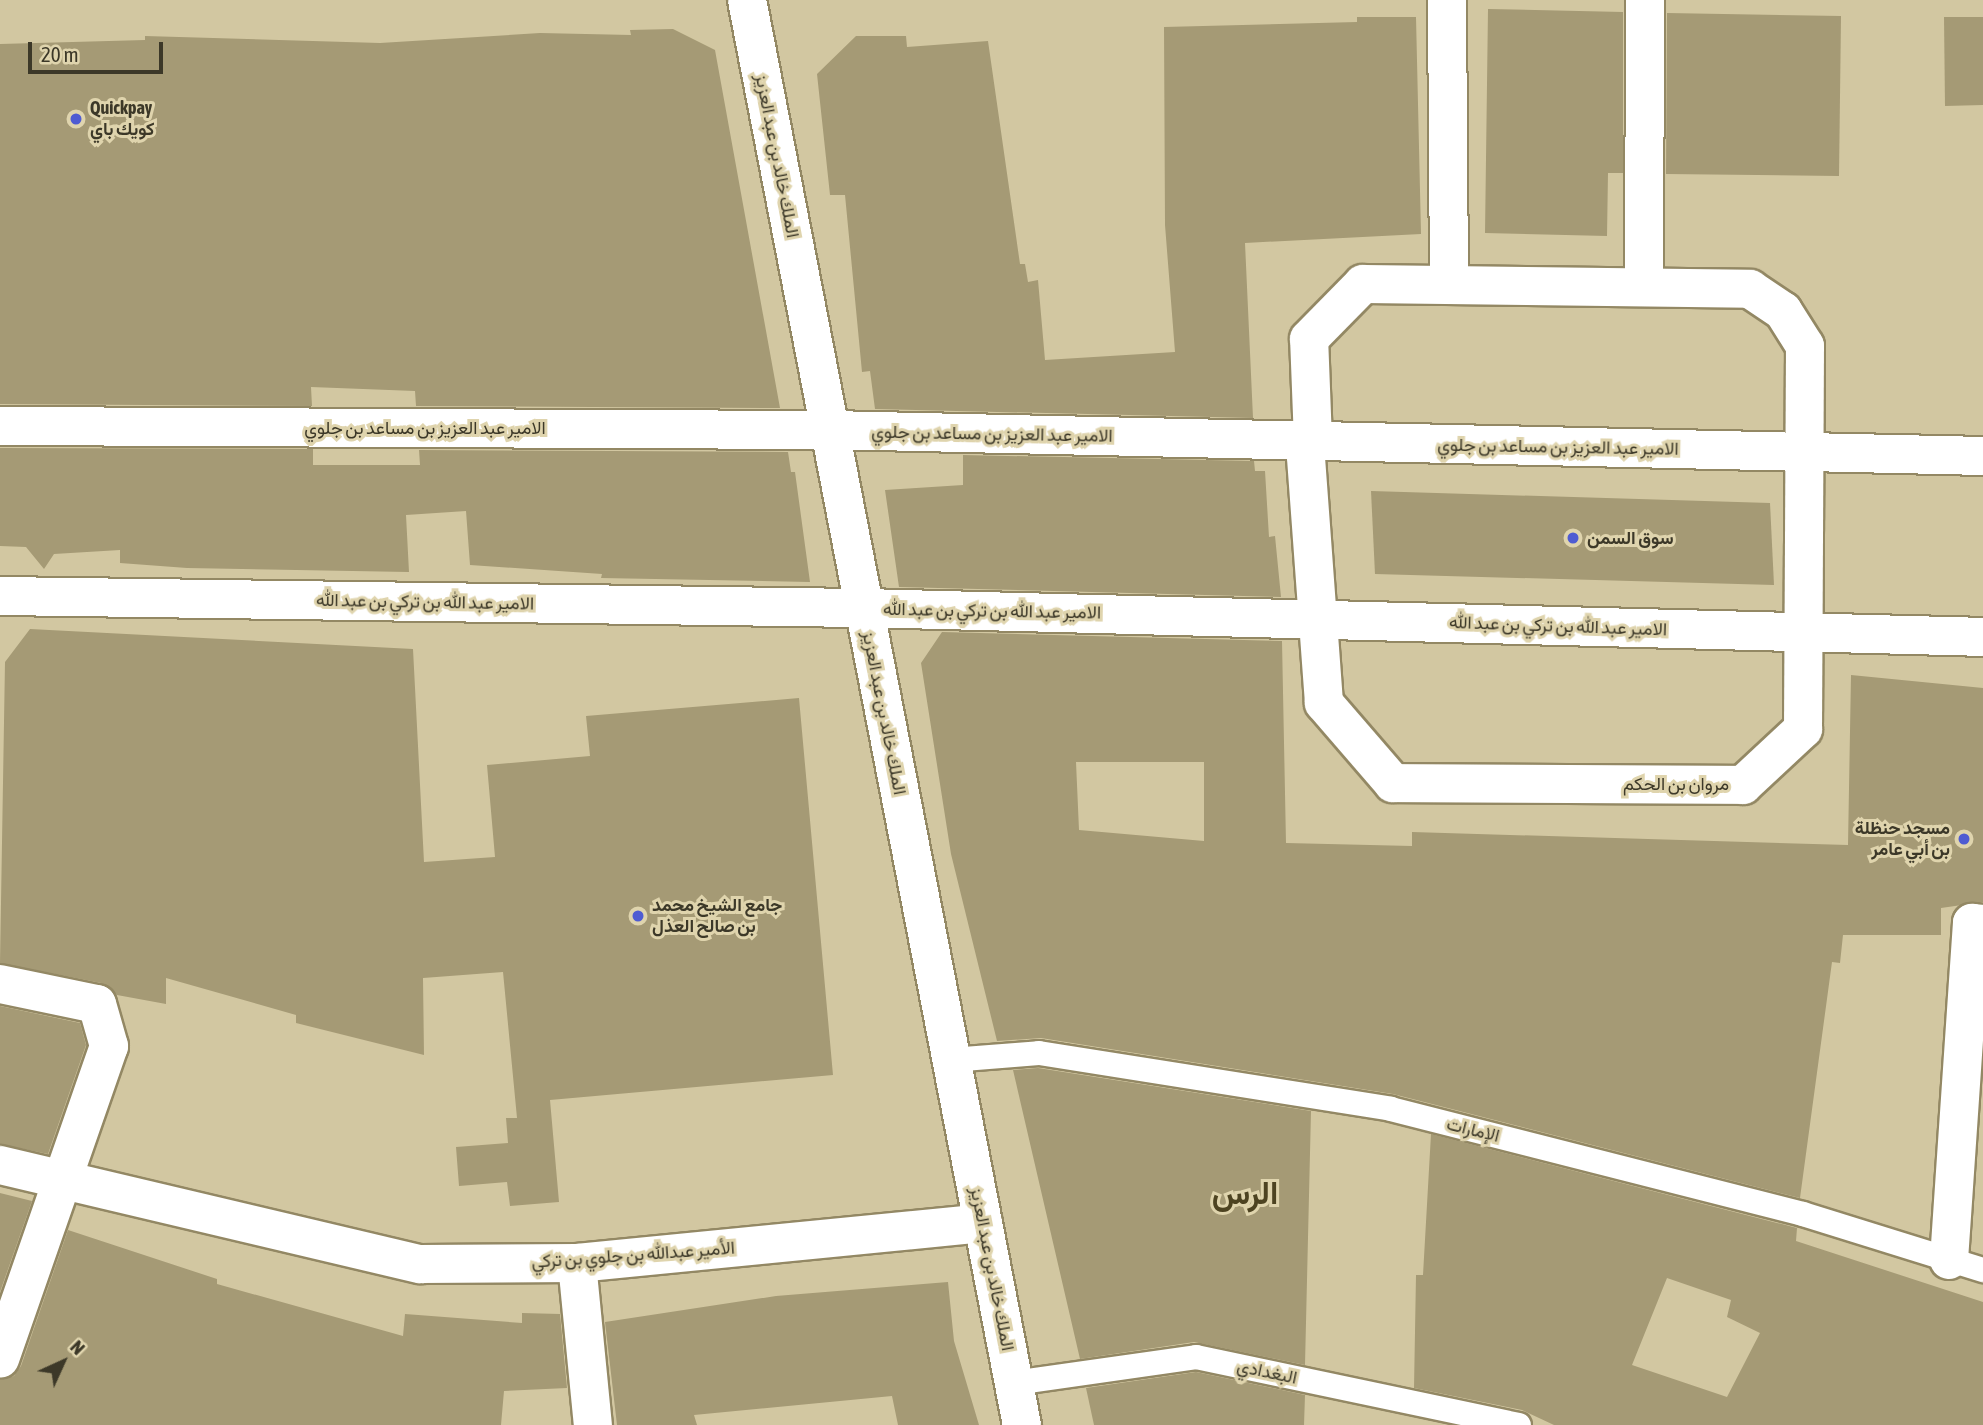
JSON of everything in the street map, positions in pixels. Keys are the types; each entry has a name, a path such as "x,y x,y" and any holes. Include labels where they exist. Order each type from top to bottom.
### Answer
{"street":[{"name":"الملك خالد بن عبد العزيز","path":"747,0 1022,1425"},
{"path":"1447,0 1449,284"},
{"path":"1644,287 1645,0"},
{"name":"مروان بن الحكم","path":"1363,284 1644,287 1750,289 1783,311 1805,346 1803,729 1743,785 1393,783 1324,703 1321,619 1306,456 1312,441 1309,339 1363,284"},
{"name":"الامير عبد العزيز بن مساعد بن جلوي","path":"0,426 830,430 1983,456"},
{"name":"الامير عبد الله بن تركي بن عبد الله","path":"0,596 864,608 1983,637"},
{"path":"1966,1265 1972,923 1983,924"},
{"path":"0,984 97,1004 108,1046 0,1359"},
{"name":"الأمير عبدالله بن جلوي بن تركي","path":"0,1165 420,1264 577,1263 982,1223"},
{"path":"577,1263 593,1425"}],"lane":[{"name":"الإمارات","path":"951,1060 1039,1053 1391,1109 1803,1214 1966,1265"},
{"name":"البغدادي","path":"1014,1383 1196,1357 1519,1425"}],"building":[{"path":"1488,9 1623,12 1623,173 1608,173 1607,236 1485,233"},
{"path":"1667,13 1841,16 1839,176 1666,174"},
{"path":"1357,17 1416,17 1421,234 1245,243 1253,418 875,409 870,371 862,372 845,195 830,195 817,74 856,36 906,36 907,47 988,41 1020,264 1025,264 1028,282 1038,280 1045,360 1175,352 1165,225 1164,27 1357,22"},
{"path":"1944,17 1983,17 1983,105 1945,106"},
{"path":"673,29 715,50 780,408 416,406 415,391 311,387 312,406 0,404 0,44 145,40 145,36 380,43 540,33 631,35 630,30"},
{"path":"0,448 313,449 313,465 420,465 419,450 788,452 791,472 795,472 810,582 601,578 602,574 470,565 466,511 406,515 409,572 187,568 120,563 120,550 54,554 44,569 26,547 0,546"},
{"path":"963,455 1254,461 1255,471 1265,471 1269,537 1275,536 1281,597 899,587 885,490 963,485"},
{"name":"سوق السمن","path":"1371,491 1770,503 1774,585 1375,574"},
{"path":"30,629 413,649 424,862 495,857 487,765 590,756 586,716 799,698 833,1075 550,1100 559,1202 510,1206 507,1182 459,1186 456,1147 508,1143 506,1118 517,1118 503,972 423,978 424,1055 296,1023 296,1015 166,978 166,1004 117,995 101,983 0,963 5,662"},
{"path":"942,632 1282,641 1286,843 1412,846 1412,832 1848,845 1851,675 1983,688 1983,902 1941,908 1941,935 1843,935 1840,963 1832,962 1800,1198 1393,1094 1041,1038 997,1041 951,854 921,663","holes":["1076,762 1204,762 1204,841 1079,830"]},
{"path":"0,1006 80,1023 86,1045 48,1154 0,1144"},
{"path":"1038,1068 1311,1111 1305,1365 1194,1342 1080,1359 1013,1070"},
{"path":"1431,1134 1797,1228 1796,1241 1983,1302 1983,1425 1554,1425 1522,1410 1414,1388 1416,1275 1423,1275","holes":["1667,1278 1731,1300 1727,1317 1760,1333 1727,1397 1632,1365"]},
{"path":"0,1193 32,1201 0,1292"},
{"path":"68,1230 217,1279 217,1284 403,1336 405,1314 522,1323 522,1313 560,1314 567,1388 504,1391 501,1425 0,1425 0,1380 14,1376 21,1366"},
{"path":"948,1282 954,1341 979,1425 898,1425 892,1396 694,1415 697,1425 617,1425 605,1322 776,1296"},
{"path":"1196,1372 1305,1395 1304,1425 1094,1425 1086,1388"}],"place":[{"name":"Quickpay كويك باي","path":"76,119"},
{"name":"سوق السمن","path":"1573,538"},
{"name":"مسجد حنظلة بن أبي عامر","path":"1964,839"},
{"name":"جامع الشيخ محمد بن صالح العذل","path":"638,916"}],"district":[{"name":"الرس","path":"1245,1193"}]}
